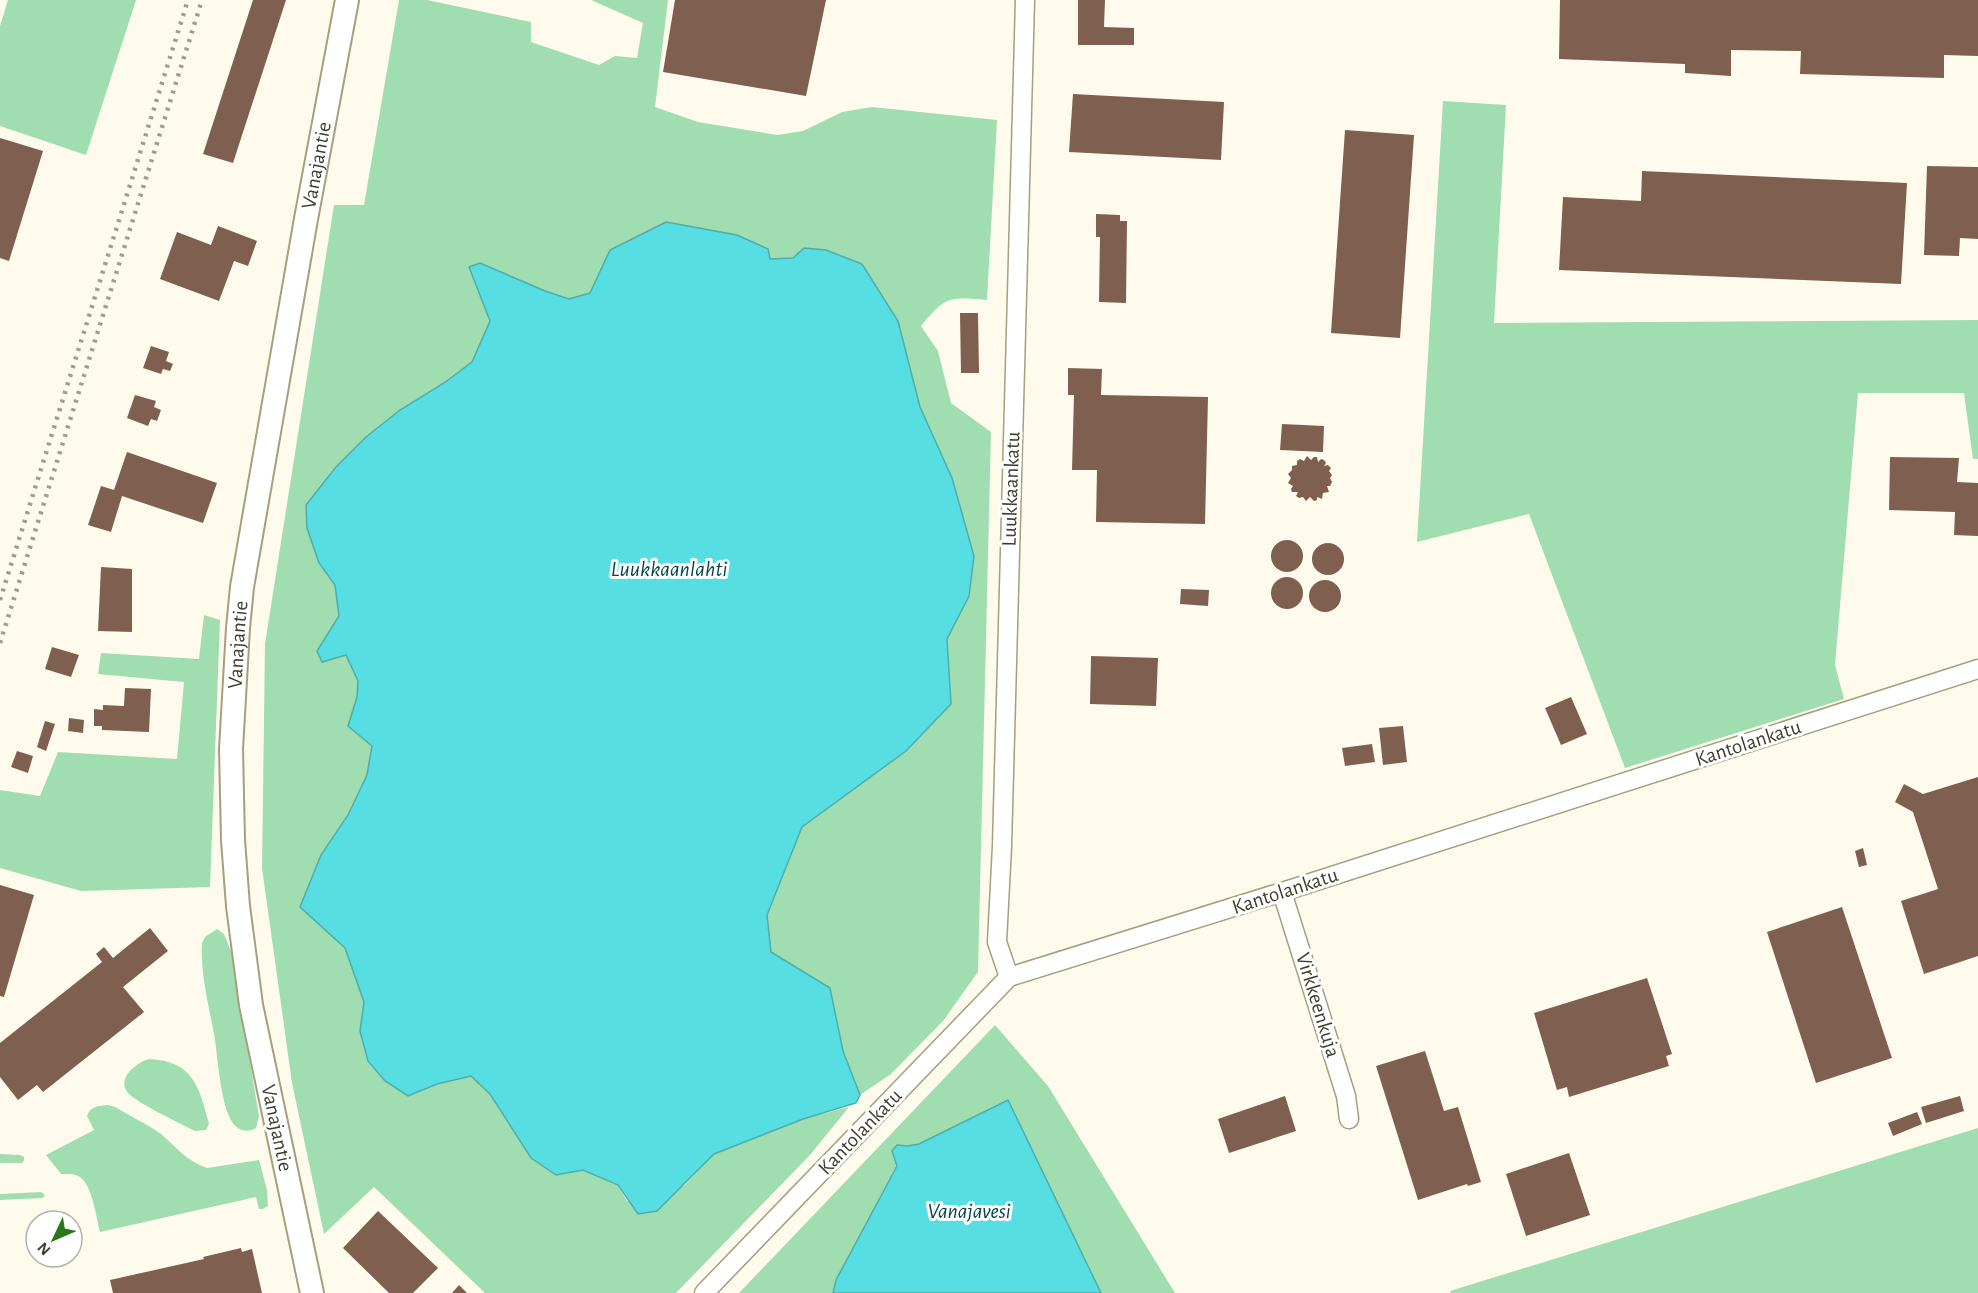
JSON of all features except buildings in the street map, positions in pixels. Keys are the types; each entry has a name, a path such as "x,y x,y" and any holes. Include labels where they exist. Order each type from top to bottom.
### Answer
{"street":[{"name":"Vanajantie","path":"312,1293 251,1005 236,886 231,749 242,586 347,0"},
{"name":"Luukkaankatu","path":"1009,977 997,942 1002,846 1025,0"},
{"name":"Kantolankatu","path":"704,1293 1009,977 1978,669"},
{"name":"Virkkeenkuja","path":"1282,892 1346,1096 1349,1119"}],"green space":[{"path":"8,0 136,0 86,155 0,126 0,26"},
{"path":"399,0 427,0 531,22 531,42 599,65 615,56 637,58 643,23 591,0 668,0 655,107 698,122 777,135 803,131 842,112 872,107 997,120 987,300 956,299 949,301 937,309 921,326 938,351 951,403 991,432 978,972 943,1021 891,1074 860,1095 843,1051 830,988 771,952 767,915 802,827 906,751 951,704 947,639 969,596 952,478 920,407 898,321 793,258 770,259 610,250 590,293 569,299 480,263 469,267 490,321 472,362 444,383 400,410 366,437 336,467 319,563 335,585 346,654 358,681 357,697 349,726 372,746 367,775 348,815 321,855 300,907 345,948 364,1002 360,1031 408,1096 437,1084 471,1076 490,1094 531,1158 556,1175 583,1170 618,1186 627,1201 684,1186 714,1154 803,1119 849,1107 810,1155 676,1293 485,1293 374,1187 324,1234 292,1083 262,868 265,644 334,205 364,205"},
{"path":"1443,101 1506,105 1494,323 1978,320 1978,459 1973,459 1964,393 1858,393 1835,665 1844,699 1625,768 1529,514 1417,542"},
{"path":"204,615 220,620 210,887 81,891 0,868 0,790 40,796 58,752 177,759 184,682 98,674 101,653 199,659"},
{"path":"217,929 224,934 232,954 259,1116 256,1128 249,1130 240,1129 232,1122 225,1105 220,1082 202,967 202,943 205,937"},
{"path":"995,1025 1048,1086 1175,1293 1101,1293 1008,1100 919,1144 897,1145 892,1151 897,1166 836,1280 833,1293 739,1293"},
{"path":"149,1059 176,1065 192,1078 202,1098 209,1124 206,1130 195,1131 149,1108 128,1093 124,1085 127,1074 138,1064"},
{"path":"108,1105 156,1130 188,1158 207,1168 259,1160 267,1190 268,1206 259,1209 256,1197 100,1232 91,1195 84,1182 75,1175 61,1174 46,1155 94,1130 87,1116 88,1113 95,1107"},
{"path":"1978,1128 1978,1293 1451,1293 1450,1291"},
{"path":"0,1154 20,1155 24,1157 24,1161 22,1163 0,1163"},
{"path":"41,1192 45,1195 43,1198 0,1200 0,1194"}],"water":[{"name":"Luukkaanlahti","path":"666,222 737,235 768,249 770,259 793,258 804,248 826,250 862,264 898,321 920,407 952,478 974,556 969,596 947,639 951,704 906,751 802,827 767,915 771,952 830,988 843,1051 860,1095 856,1103 803,1119 714,1154 657,1211 638,1214 618,1185 583,1170 556,1175 531,1158 490,1094 471,1076 437,1084 408,1096 385,1081 368,1061 360,1031 364,1002 345,948 300,907 321,855 348,815 367,775 372,746 348,726 357,697 358,681 346,655 322,662 317,651 339,616 335,585 319,563 307,528 306,505 336,467 366,437 400,410 444,383 472,362 490,321 469,267 480,263 569,299 590,293 610,250"},
{"name":"Vanajavesi","path":"1008,1100 1101,1293 833,1293 836,1280 897,1166 892,1151 897,1145 919,1144"}],"railway":[{"path":"0,600 188,0"},
{"path":"0,643 202,0"}]}
